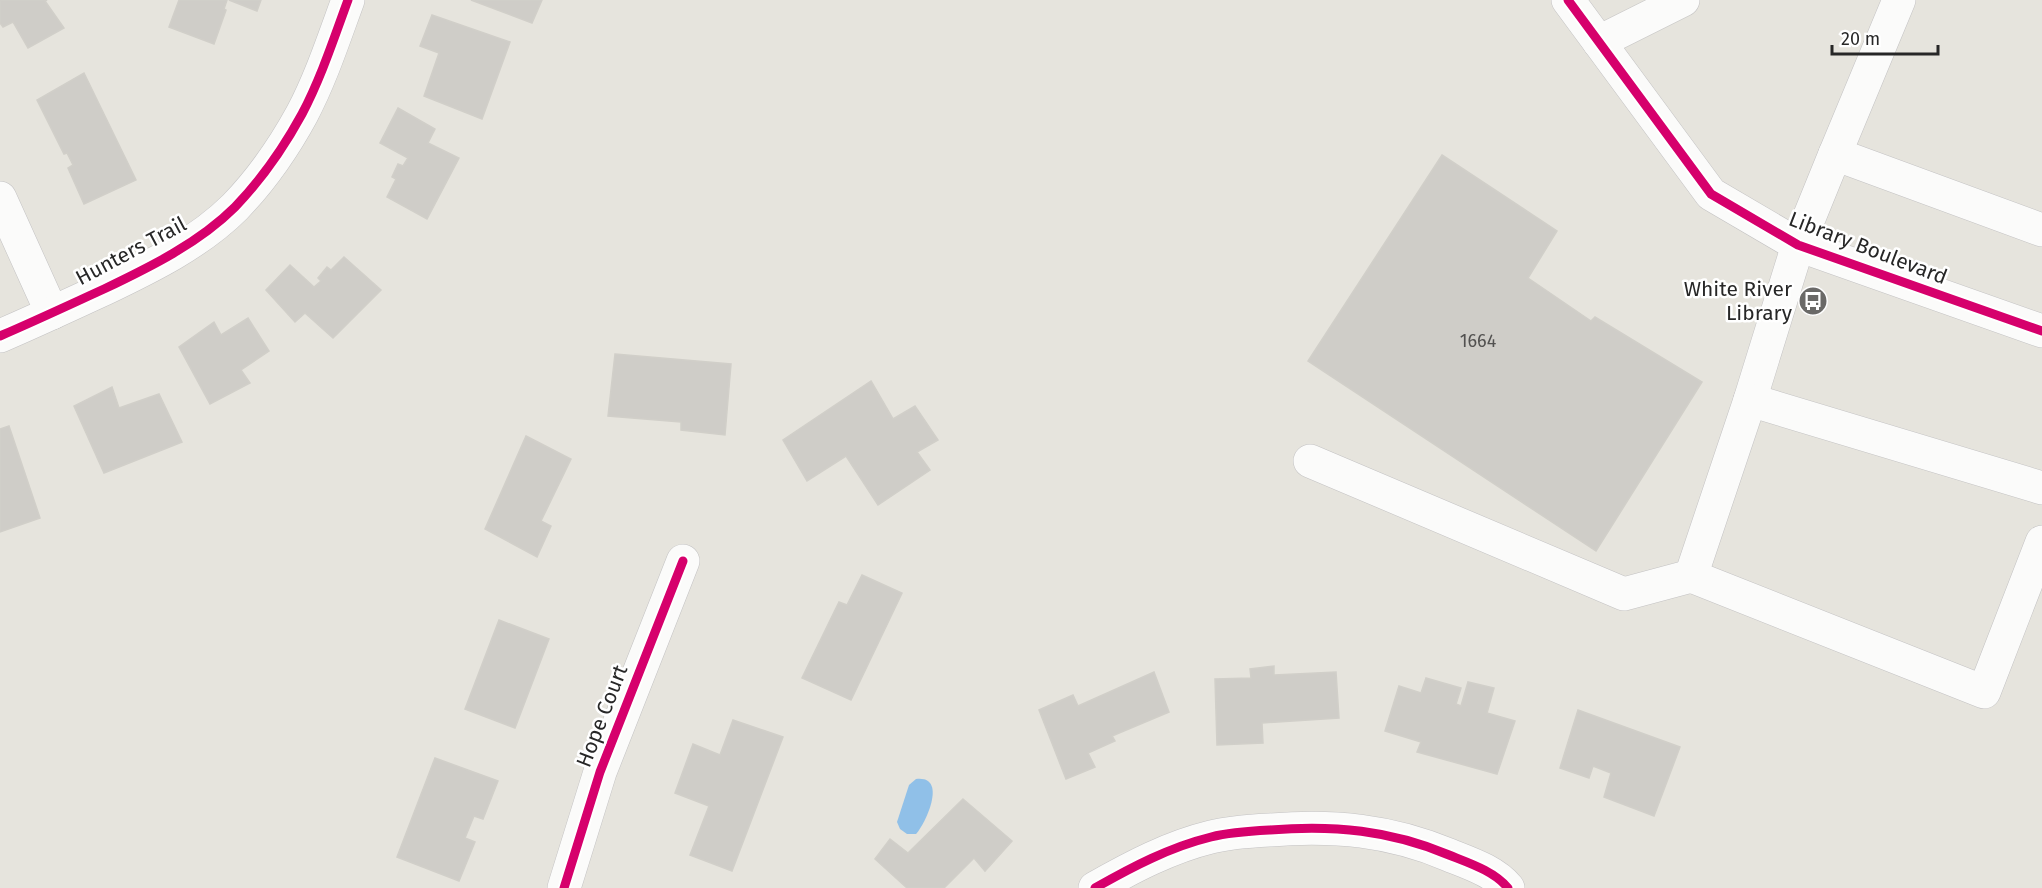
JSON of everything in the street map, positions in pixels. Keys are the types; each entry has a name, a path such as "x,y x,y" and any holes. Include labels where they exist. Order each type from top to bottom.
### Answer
{"street":[{"name":"Hunters Trail","path":"0,336 170,256 235,207 289,137 303,112 318,80 348,0"},
{"name":"Library Boulevard","path":"1568,0 1711,194 1798,245 2042,331"},
{"path":"1599,42 1683,0"},
{"path":"1691,576 1750,400 1798,245 1899,0"},
{"path":"1834,154 2042,230"},
{"path":"0,198 52,313"},
{"path":"1750,400 2042,488"},
{"path":"1310,461 1624,594 1691,576 1984,692 2042,542"},
{"name":"Hope Court","path":"564,888 600,772 682,561"},
{"path":"1095,888 1140,863 1182,845 1213,836 1276,829 1335,828 1392,835 1440,851 1503,881 1508,888"}],"water":[{"path":"916,779 926,780 931,784 932,801 925,820 916,834 907,834 900,829 897,822 909,785"}],"building":[{"path":"0,0 47,0 45,1 64,28 28,48 13,22 3,27 0,23"},
{"path":"179,0 227,0 224,9 226,10 214,44 169,27"},
{"path":"229,0 261,0 257,11"},
{"path":"471,0 542,0 532,23"},
{"path":"432,15 510,42 482,119 424,96 439,53 420,46"},
{"path":"84,73 136,180 84,204 68,168 73,165 67,153 64,154 37,100"},
{"path":"398,108 435,129 428,143 459,158 427,219 387,197 396,179 392,177 398,164 403,166 408,158 380,143"},
{"path":"1442,155 1557,231 1528,278 1591,321 1595,317 1702,382 1596,551 1308,361"},
{"path":"344,257 381,290 333,338 305,313 295,322 266,290 290,265 314,287 321,281 318,278 327,267 331,270"},
{"path":"248,318 269,351 241,370 250,383 210,404 179,347 214,322 221,335"},
{"path":"615,354 731,364 725,435 681,430 681,422 608,416"},
{"path":"871,381 893,419 915,406 938,440 917,452 930,470 878,505 846,456 807,481 783,440"},
{"path":"112,387 119,408 159,394 182,442 104,473 74,406"},
{"path":"9,426 40,518 0,532 0,429"},
{"path":"526,436 571,459 541,521 551,526 537,557 485,529"},
{"path":"862,575 902,593 851,700 802,678 839,602 847,605"},
{"path":"499,620 549,639 515,728 465,709"},
{"path":"1274,666 1274,675 1336,672 1339,718 1262,723 1263,743 1217,745 1215,679 1251,678 1250,669"},
{"path":"1154,672 1169,712 1112,736 1115,741 1088,753 1095,767 1066,779 1039,710 1073,695 1078,706"},
{"path":"1426,678 1461,688 1456,704 1461,706 1468,682 1494,688 1487,713 1515,721 1497,774 1417,752 1421,742 1385,731 1399,686 1421,693"},
{"path":"1578,710 1680,747 1654,816 1604,797 1611,773 1593,766 1589,778 1560,768"},
{"path":"733,720 783,737 732,871 690,855 709,806 675,793 693,744 720,755"},
{"path":"435,758 498,781 483,819 474,816 465,838 475,842 459,881 397,857"},
{"path":"963,799 1012,841 985,871 974,858 944,888 907,888 875,859 890,839 908,853"}],"cycle path":[{"path":"0,336 156,263 206,232 235,207 271,163 302,114 321,72 348,0"},
{"path":"1568,0 1711,194 1798,245 2042,331"},
{"path":"564,888 600,772 683,561"},
{"path":"1095,888 1152,858 1211,837 1248,831 1317,828 1361,831 1405,840 1481,868 1508,888"}],"place":[{"name":"White River Library","path":"1813,301"}]}
